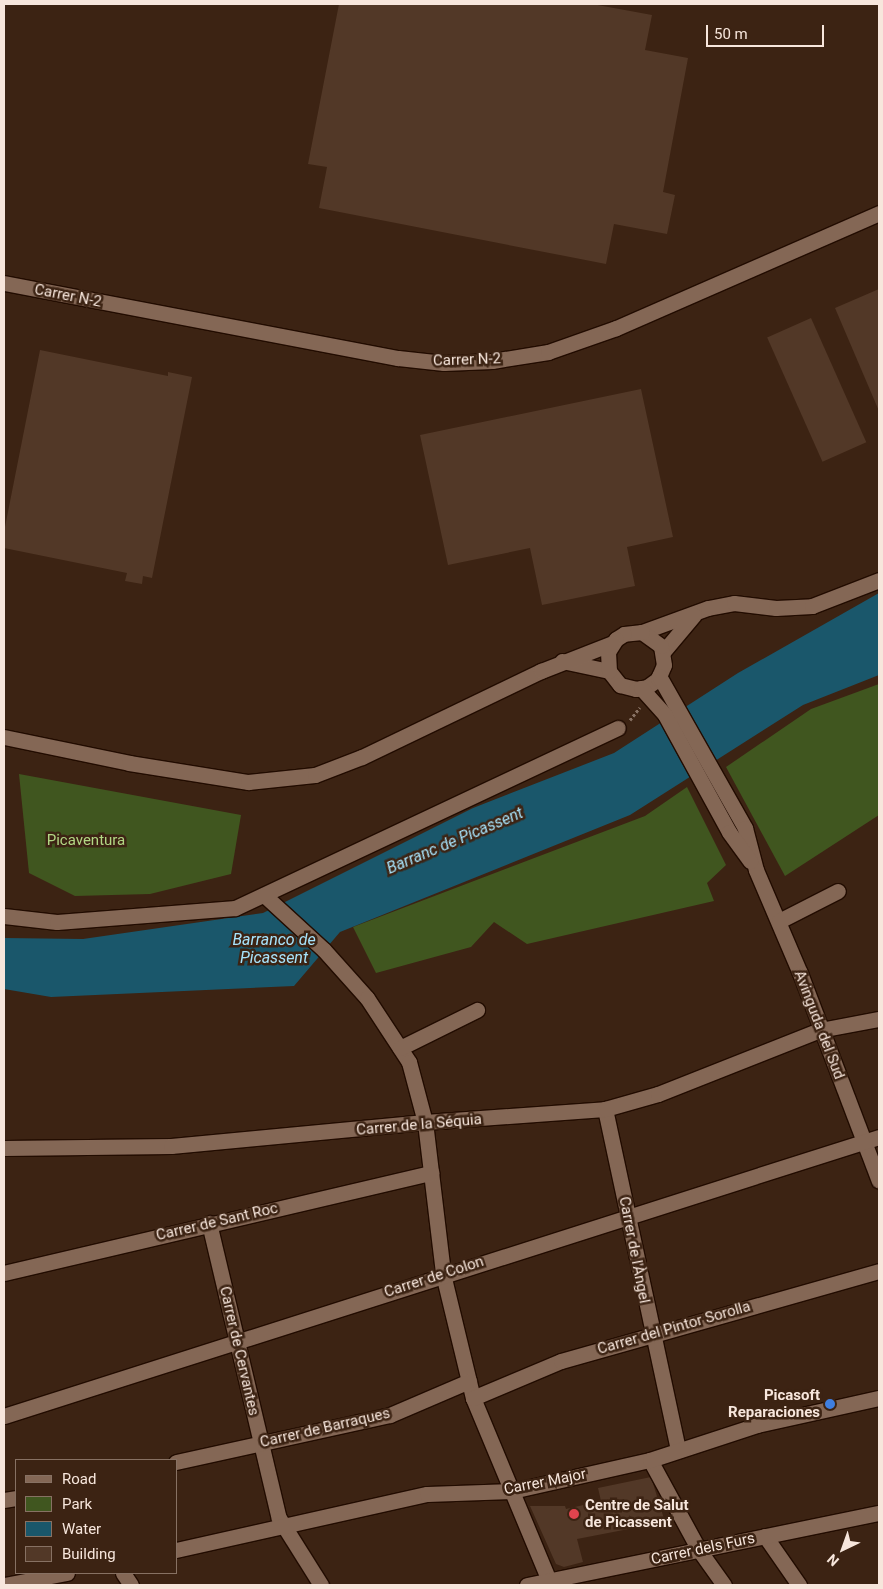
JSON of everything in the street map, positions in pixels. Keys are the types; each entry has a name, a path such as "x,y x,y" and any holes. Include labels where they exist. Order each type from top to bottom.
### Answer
{"street":[{"path":"862,221 879,200"},
{"name":"Carrer N-2","path":"4,283 398,358 444,363 492,361 548,352 616,328 879,213"},
{"path":"4,737 128,763 248,782 315,775 362,757 562,662 613,643 624,634 642,632 708,608 734,603 776,608 812,606 879,580"},
{"path":"663,652 695,614"},
{"path":"613,643 608,652 609,672 620,685 644,693 659,676 664,665 663,652 651,636 642,632"},
{"path":"562,662 609,672"},
{"name":"Avinguda del Sud","path":"659,676 670,711 729,832 756,870"},
{"name":"Avinguda del Sud","path":"644,693 670,711 745,828 756,870 779,921 820,1030 872,1139 879,1181"},
{"path":"4,916 58,922 235,908 618,728"},
{"path":"779,921 838,891"},
{"path":"264,895 324,950 367,998 409,1062 425,1122 443,1274 473,1398 550,1583"},
{"path":"400,1048 477,1010"},
{"name":"Carrer de la Séquia","path":"4,1148 171,1146 425,1122 606,1109 658,1094 820,1030 879,1019"},
{"name":"Carrer de l'Àngel","path":"606,1109 651,1334 678,1450"},
{"name":"Carrer de Colon","path":"4,1416 236,1340 872,1139"},
{"name":"Carrer de Sant Roc","path":"4,1273 209,1223 431,1173"},
{"name":"Carrer de Cervantes","path":"209,1223 279,1518 321,1585"},
{"name":"Carrer del Pintor Sorolla","path":"473,1398 561,1361 879,1270"},
{"name":"Carrer de Barraques","path":"178,1462 390,1415 470,1381"},
{"name":"Carrer Major","path":"178,1550 284,1528 427,1494 512,1491 650,1460 756,1425 879,1398"},
{"path":"650,1460 699,1550 724,1585"},
{"name":"Carrer dels Furs","path":"527,1585 550,1583 879,1513"},
{"path":"765,1536 799,1585"},
{"path":"4,1585 62,1574"},
{"path":"124,1574 131,1585"}],"path":[{"path":"618,728 628,723 644,693"}],"green space":[{"path":"879,684 879,815 785,876 726,767 811,709"},
{"name":"Picaventura","path":"19,774 241,815 231,874 150,894 75,896 29,873"},
{"path":"687,787 726,865 707,883 714,901 527,944 494,922 471,947 376,973 353,927 645,816"}],"water":[{"name":"Barranco de Picassent","path":"879,593 879,675 803,705 630,815 340,932 294,986 51,997 4,989 4,938 83,939 263,913 473,808 614,753 738,673"}],"building":[{"path":"339,4 592,4 652,15 645,50 688,58 663,192 675,195 667,234 614,224 606,264 319,208 327,167 308,164"},
{"path":"879,289 879,411 835,308"},
{"path":"811,318 866,442 822,462 767,338"},
{"path":"40,350 168,376 168,372 192,377 152,578 143,576 142,584 125,581 127,573 4,548 4,532"},
{"path":"641,389 673,537 627,547 635,586 542,605 530,548 448,565 420,435"},
{"path":"651,1477 665,1522 577,1539 583,1562 564,1567 556,1564 530,1506 565,1506 566,1509 601,1501 598,1488"}],"place":[{"name":"Picasoft Reparaciones","path":"830,1404"},
{"name":"Centre de Salut de Picassent","path":"574,1514"}],"water label":[{"name":"Barranc de Picassent","path":"455,841"}]}
